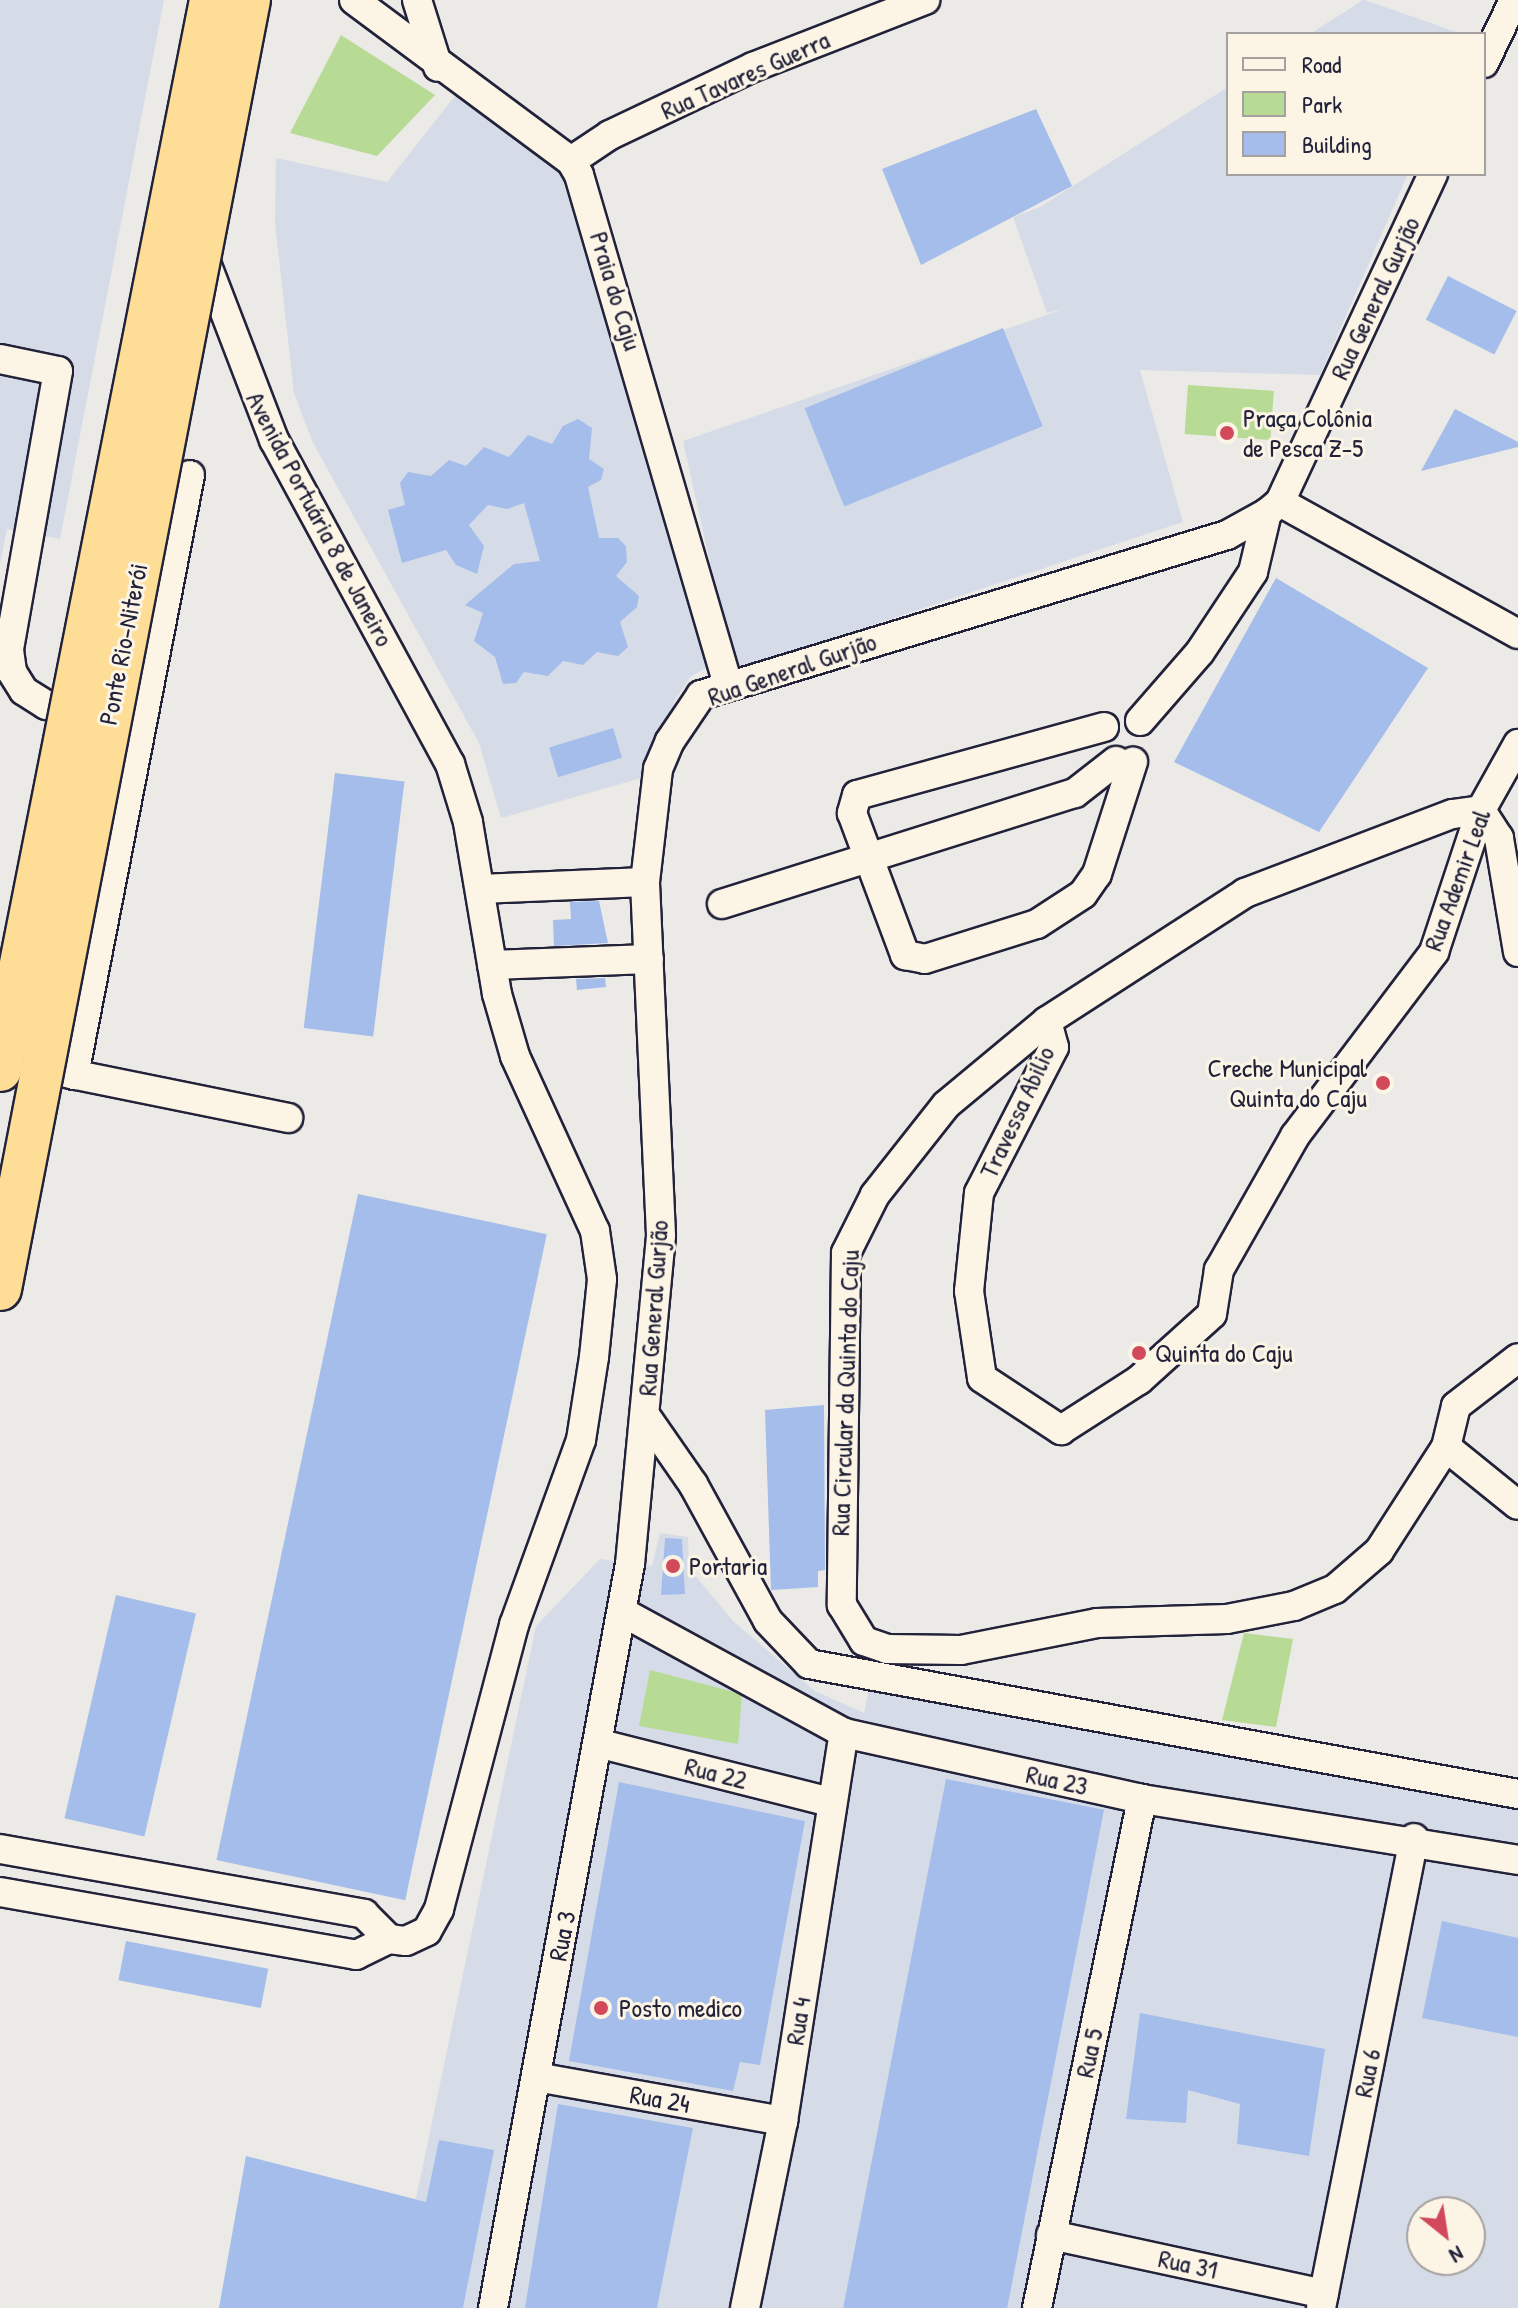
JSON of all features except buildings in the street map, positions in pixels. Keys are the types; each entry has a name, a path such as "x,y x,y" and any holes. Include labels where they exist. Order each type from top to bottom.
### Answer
{"highway":[{"name":"Ponte Rio-Niterói","path":"0,1070 211,0"},
{"name":"Ponte Rio-Niterói","path":"0,1289 249,0"}],"street":[{"name":"Avenida Portuária 8 de Janeiro","path":"0,1892 356,1955 389,1939 406,1941 427,1931 439,1909 514,1625 581,1440 599,1310 595,1231 515,1056 492,965 480,889 450,764 274,440 195,231 239,0"},
{"name":"Praia do Caju","path":"354,0 438,67 571,161 586,191 640,369 728,685"},
{"path":"417,0 438,67"},
{"name":"Rua Tavares Guerra","path":"571,161 610,135 753,67 925,0"},
{"path":"1486,59 1514,0"},
{"name":"Rua General Gurjão","path":"630,1564 661,1235 645,882 658,769 670,741 701,695 1227,535 1273,508 1432,176"},
{"path":"0,359 58,371 9,650 12,672 24,691 46,705 142,723"},
{"path":"74,1075 190,475"},
{"path":"1140,721 1200,652 1253,572 1273,508 1518,634"},
{"path":"1125,762 1097,874 1083,894 1037,924 913,959 899,946 852,813 852,803 868,788 1104,727 1116,717 1140,721"},
{"path":"722,904 869,862 1075,793 1125,762 1148,743 1140,721"},
{"path":"1104,727 1104,751 1125,762"},
{"name":"Rua Ademir Leal","path":"1074,1423 1162,1361 1206,1321 1215,1296 1219,1270 1295,1136 1434,952 1481,810 1518,744"},
{"path":"1481,810 1499,838 1518,952"},
{"name":"Rua Circular da Quinta do Caju","path":"1481,810 1390,833 1245,893 1047,1021 946,1105 901,1158 850,1239 839,1430 840,1584 850,1625 864,1641 887,1649 961,1650 1097,1623 1227,1619 1294,1606 1335,1589 1379,1551 1446,1447 1456,1406 1518,1358"},
{"path":"480,889 645,882"},
{"path":"492,965 649,959"},
{"name":"Travessa Abilio","path":"1047,1021 1051,1054 979,1193 970,1247 971,1334 978,1369 990,1387 1049,1427 1061,1430 1074,1423"},
{"path":"0,1060 288,1118"},
{"path":"645,1415 693,1484 768,1621 809,1664 1518,1794"},
{"path":"1446,1447 1518,1505"},
{"name":"Rua 3","path":"493,2308 601,1744 630,1564"},
{"name":"Rua 23","path":"624,1613 844,1733 1142,1799 1414,1838 1518,1860"},
{"name":"Rua 4","path":"745,2308 783,2121 844,1733"},
{"name":"Rua 22","path":"601,1744 831,1802"},
{"name":"Rua 5","path":"1037,2308 1142,1799"},
{"name":"Rua 6","path":"1323,2301 1414,1838"},
{"path":"0,1849 364,1914 389,1939"},
{"name":"Rua 24","path":"536,2077 783,2121"},
{"name":"Rua 31","path":"1051,2235 1323,2301"}],"shaded area":[{"path":"0,0 164,0 60,539 7,529 0,564"},
{"path":"1365,0 1456,32 1313,32"},
{"path":"1226,88 1226,176 1407,176 1320,375 1140,370 1183,522 734,671 683,441 1064,309 1047,313 1013,217 1040,207"},
{"path":"459,91 561,174 711,665 690,677 675,700 648,776 501,818 479,743 313,443 294,393 275,223 276,158 387,182"},
{"path":"660,1533 688,1537 689,1568 733,1621 815,1691 864,1713 870,1683 1518,1807 1518,2308 393,2308 536,1626 600,1559 652,1566"}],"green space":[{"path":"341,35 435,95 377,156 290,133"},
{"path":"1188,385 1274,391 1270,440 1185,434"},
{"path":"1244,1633 1293,1639 1276,1727 1222,1720"},
{"path":"650,1670 742,1694 738,1744 639,1726"}],"place":[{"name":"Praça Colônia de Pesca Z-5","path":"1227,433"},
{"name":"Creche Municipal Quinta do Caju","path":"1383,1083"},
{"name":"Quinta do Caju","path":"1139,1353"},
{"name":"Portaria","path":"673,1566"},
{"name":"Posto medico","path":"601,2008"}]}
